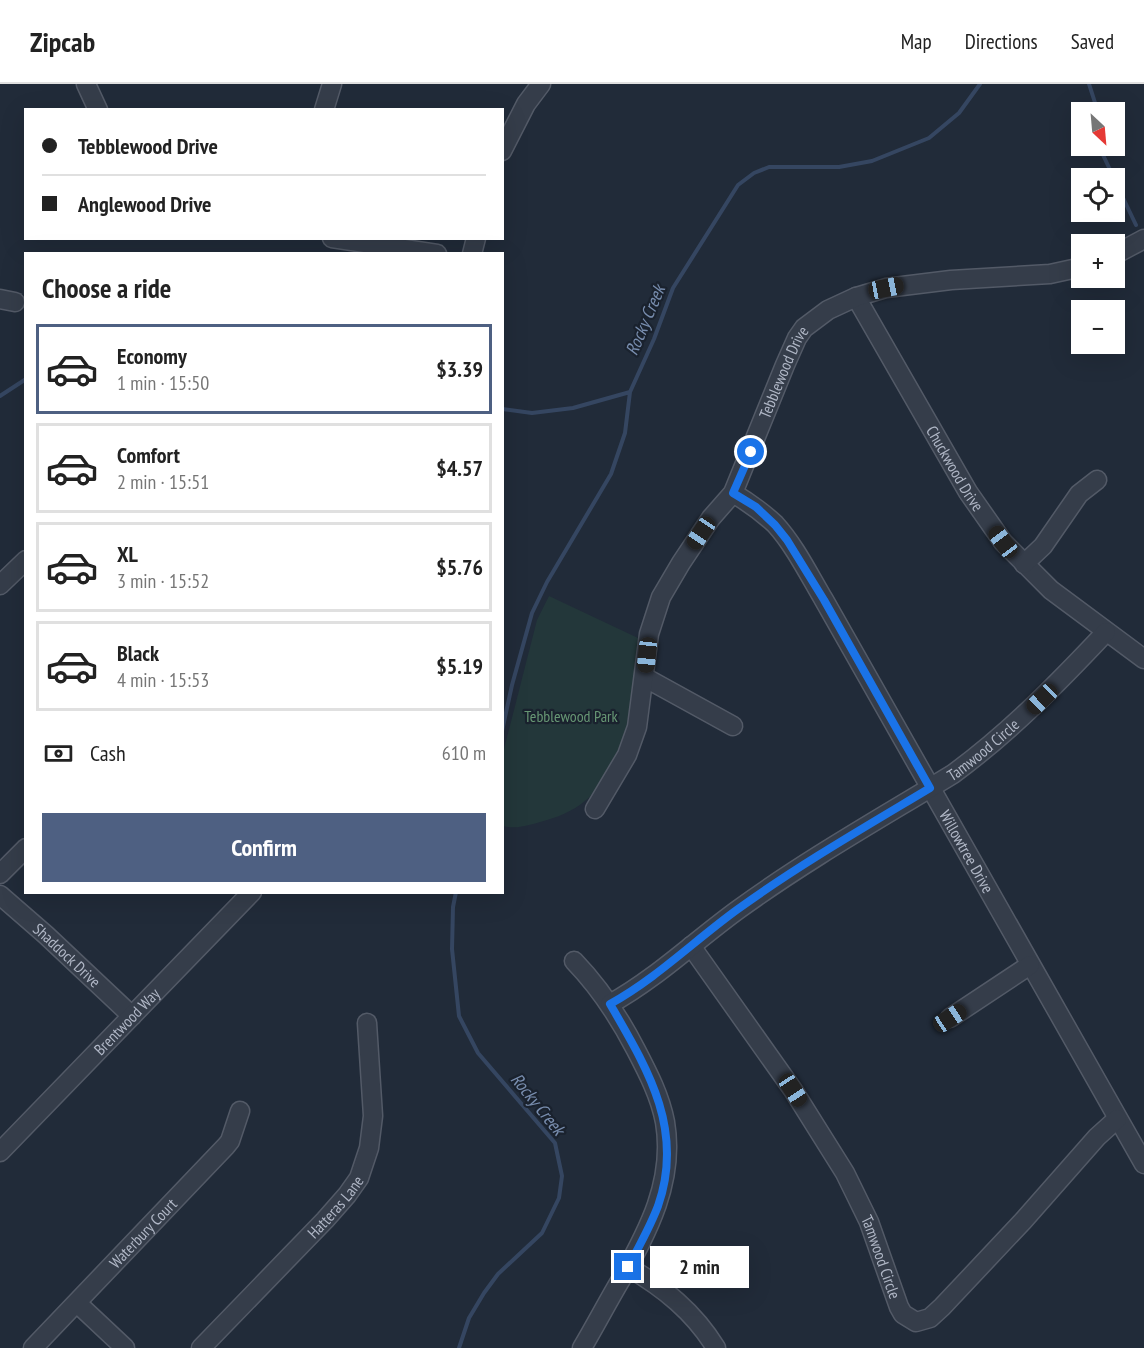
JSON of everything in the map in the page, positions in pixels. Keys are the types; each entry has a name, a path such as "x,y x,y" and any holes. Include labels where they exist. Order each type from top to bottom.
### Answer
{"street":[{"path":"86,84 97,108"},
{"path":"325,108 333,84"},
{"path":"504,147 526,104 541,84"},
{"path":"1125,249 1144,239"},
{"path":"345,240 423,252"},
{"name":"Tebblewood Drive","path":"595,809 633,741 641,712 649,634 662,597 705,527 733,493 797,338 804,328 815,318 856,297 906,285 1050,274 1071,269"},
{"name":"Chuckwood Drive","path":"856,297 968,492 1003,542 1052,590 1144,659"},
{"path":"1024,564 1043,546 1079,494 1097,480"},
{"name":"Willowtree Drive","path":"733,493 756,507 775,525 787,540 824,600 1144,1164"},
{"path":"0,585 24,562"},
{"name":"Tamwood Circle","path":"610,1004 632,992 736,910 796,869 930,788 970,761 1059,683 1106,632"},
{"path":"644,677 733,726"},
{"path":"0,874 24,850"},
{"name":"Brentwood Way","path":"1,1150 250,894"},
{"name":"Shaddock Drive","path":"0,895 132,1016"},
{"name":"Tamwood Circle","path":"691,946 793,1090 823,1137 860,1203 899,1307 903,1314 916,1322 930,1318 942,1307 1023,1221 1097,1137 1118,1119"},
{"path":"574,961 594,982 610,1004 650,1076 662,1108 667,1138 665,1178 660,1200 628,1267 582,1348"},
{"path":"950,1018 1030,965"},
{"name":"Hatteras Lane","path":"201,1348 325,1220 359,1178 369,1148 374,1116 367,1023"},
{"name":"Waterbury Court","path":"33,1348 226,1146 230,1141 240,1111"},
{"path":"628,1267 656,1283 678,1302 701,1327 716,1348"},
{"path":"77,1303 125,1348"}],"green space":[{"name":"Tebblewood Park","path":"549,596 638,638 633,692 621,747 610,771 595,792 574,809 547,820 525,826 509,827 504,826 504,749 537,620"}],"waterway":[{"name":"Rocky Creek","path":"504,722 532,613 547,582 611,474 625,433 630,392 654,339 673,288 738,185 754,173 769,167 839,167 872,161 929,138 959,113 980,84"},
{"path":"1089,84 1095,102"},
{"path":"1103,156 1109,168"},
{"path":"1125,202 1136,225"},
{"path":"0,396 24,380"},
{"path":"504,409 532,413 573,408 630,392"},
{"name":"Rocky Creek","path":"456,894 452,949 459,1016 478,1053 555,1143 562,1176 559,1198 542,1233 498,1274 484,1293 469,1318 459,1348"}],"route":[{"path":"628,1267 658,1207 665,1178 667,1138 662,1108 650,1076 610,1004 632,992 736,910 796,869 930,788 824,600 787,540 756,507 733,493 751,452"}]}
